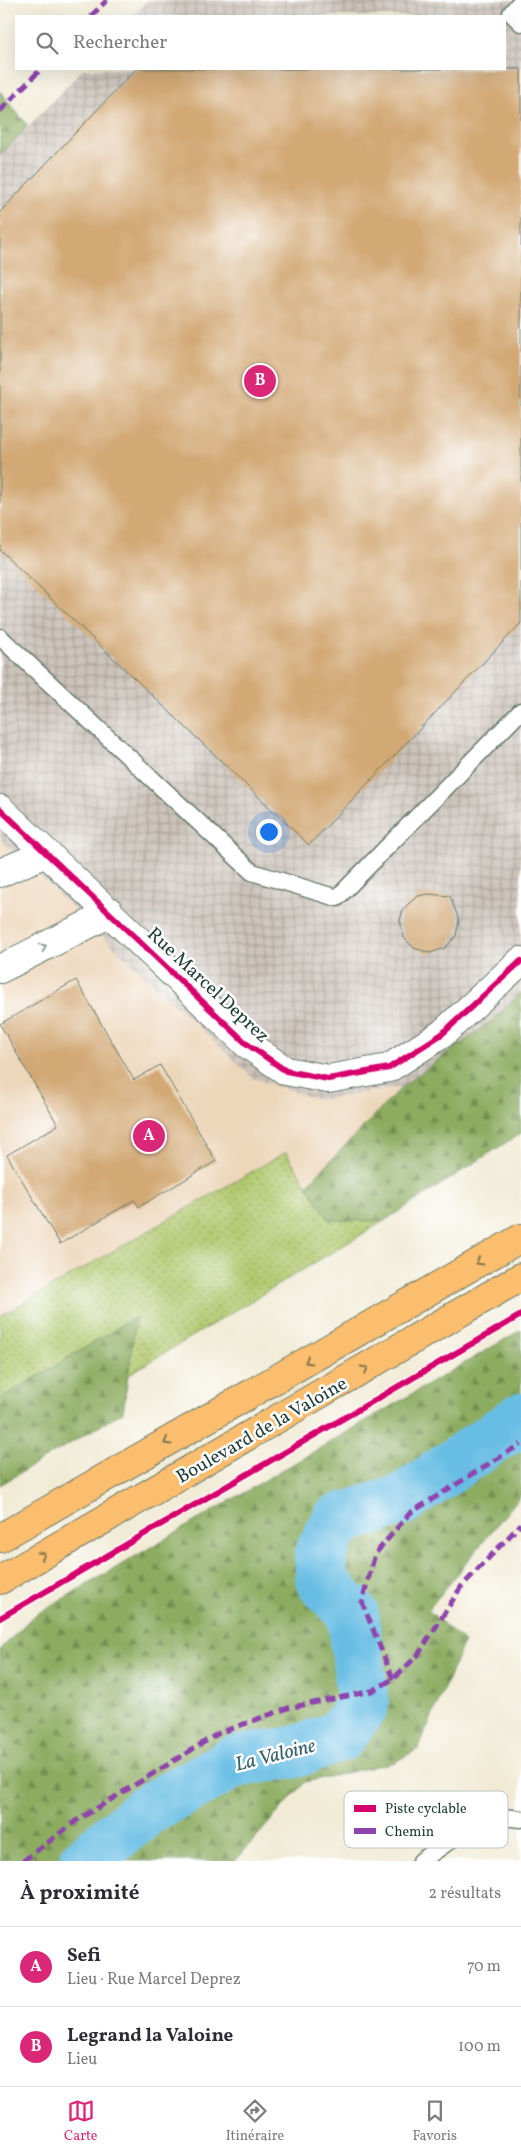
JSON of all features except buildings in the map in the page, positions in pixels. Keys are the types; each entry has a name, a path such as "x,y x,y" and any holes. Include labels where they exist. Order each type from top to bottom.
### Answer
{"main road":[{"name":"Boulevard de la Valoine","path":"0,1538 521,1238"},
{"name":"Boulevard de la Valoine","path":"0,1580 521,1276"}],"street":[{"name":"Rue Marcel Deprez","path":"0,809 247,1044 286,1070 328,1079 388,1068 442,1034 521,961"},
{"path":"0,873 46,853"},
{"path":"0,969 94,921 109,911"}],"lane":[{"path":"521,1 511,14 521,23"},
{"path":"0,637 252,872 337,898 521,712"},
{"path":"508,1818 521,1819"},
{"path":"421,1861 439,1848"}],"shaded area":[{"path":"148,0 521,0 521,992 493,1020 402,1087 319,1100 253,1078 0,839 0,157 82,70 506,70 506,15 134,15"},
{"path":"0,838 319,1100 402,1087 307,1185 285,1152 0,1316"}],"green space":[{"path":"0,91 28,126 0,156"},
{"path":"521,992 521,1133 384,1221 329,1220 307,1185 402,1087 493,1020"},
{"path":"286,1152 329,1220 384,1221 128,1375 136,1317 0,1399 0,1316"},
{"path":"136,1317 123,1412 0,1485 0,1399"},
{"path":"521,1330 521,1495 428,1610 464,1642 418,1749 395,1762 305,1782 235,1861 0,1861 0,1650 32,1617"}],"waterway":[{"name":"La Valoine","path":"85,1861 147,1810 234,1762 295,1752 340,1736 363,1704 353,1614 322,1582 320,1554 338,1520 402,1500 521,1419"}],"marked path":[{"path":"92,15 107,0"},
{"path":"0,111 40,70"},
{"path":"393,1679 362,1602 375,1554 410,1513 521,1444"},
{"path":"23,1861 76,1821 219,1733 288,1708 372,1691 393,1679 418,1655 461,1587 521,1524"}],"cycle path":[{"path":"0,809 247,1044 286,1071 328,1079 389,1068 442,1034 521,961"},
{"path":"0,1618 521,1315"}],"place":[{"name":"Legrand la Valoine","path":"260,381"},
{"name":"Sefi","path":"149,1136"}]}
